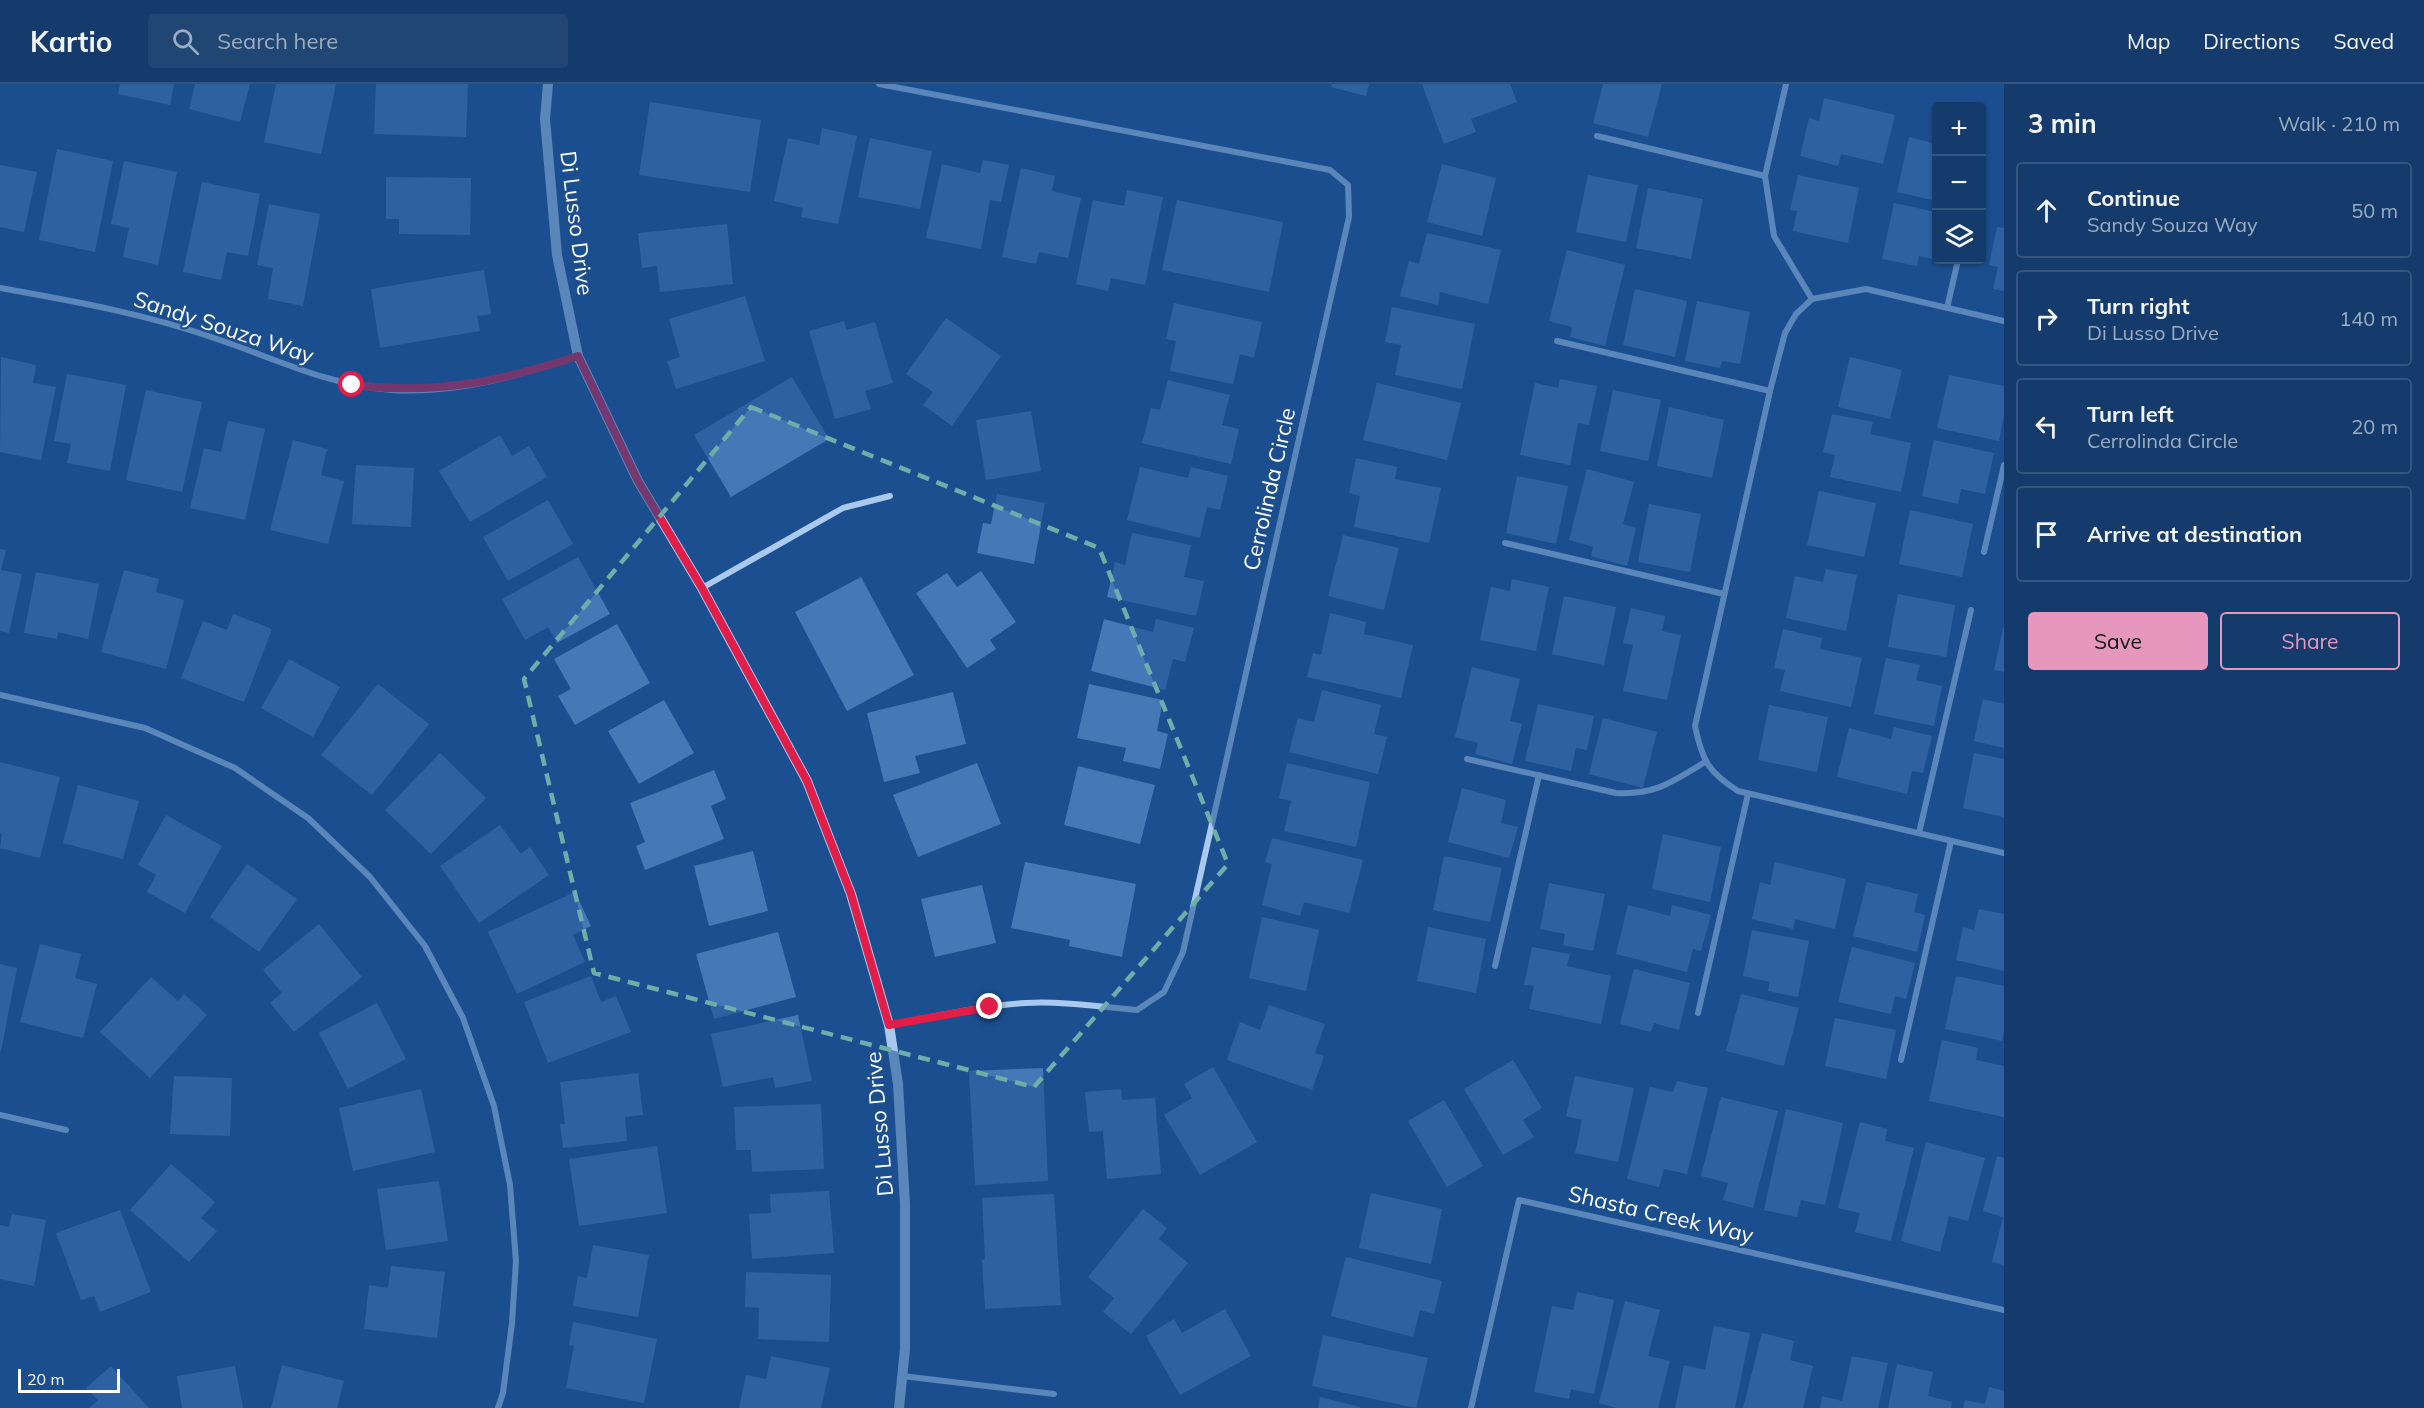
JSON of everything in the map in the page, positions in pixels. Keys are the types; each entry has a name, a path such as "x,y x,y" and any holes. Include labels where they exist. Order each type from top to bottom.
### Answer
{"street":[{"name":"Di Lusso Drive","path":"548,84 545,119 556,255 578,356 638,481 702,588 807,781 851,894 889,1025 898,1084 905,1203 905,1349 899,1408"},
{"name":"Cerrolinda Circle","path":"879,84 1330,170 1348,185 1349,217 1183,952 1164,992 1137,1010 1062,1003 1026,1003 889,1025"},
{"path":"1786,84 1765,176 1774,236 1812,299"},
{"path":"1597,136 1765,176"},
{"path":"1947,308 1957,264"},
{"name":"Sandy Souza Way","path":"0,288 121,311 217,339 312,375 392,390 432,389 473,384 524,374 578,356"},
{"path":"2004,321 1866,290 1812,299 1796,314 1785,333 1770,390 1695,726 1700,752 1705,762 1719,779 1738,791 2004,853"},
{"path":"1557,341 1770,390"},
{"path":"1984,552 2004,465"},
{"path":"702,588 843,508 890,496"},
{"path":"1505,543 1724,594"},
{"path":"1919,833 1971,610"},
{"path":"0,695 145,728 235,768 309,818 370,877 425,946 463,1018 494,1106 510,1185 516,1261 512,1323 503,1393 498,1408"},
{"path":"1467,759 1616,793 1639,794 1663,787 1705,762"},
{"path":"1495,966 1539,775"},
{"path":"1698,1013 1748,794"},
{"path":"1901,1060 1951,841"},
{"path":"0,1115 66,1130"},
{"name":"Shasta Creek Way","path":"1471,1408 1519,1200 2004,1310"},
{"path":"902,1376 1054,1394"}],"highlighted area":[{"path":"751,407 1099,548 1228,864 1034,1087 594,973 524,679"}],"building":[{"path":"120,84 174,84 170,105 118,94"},
{"path":"195,84 250,84 240,122 189,109"},
{"path":"276,84 336,84 321,154 264,142"},
{"path":"376,84 468,84 466,137 374,134"},
{"path":"1332,84 1369,84 1366,96 1331,87"},
{"path":"1422,84 1510,84 1517,102 1471,119 1476,132 1444,144"},
{"path":"1603,84 1662,84 1648,137 1593,123"},
{"path":"1824,98 1895,115 1883,164 1841,154 1838,166 1800,156 1809,118 1819,121"},
{"path":"650,102 761,120 750,192 639,175"},
{"path":"822,128 857,136 838,224 801,217 803,208 774,201 788,138 819,145"},
{"path":"1909,137 1932,143 1932,200 1897,192"},
{"path":"870,138 932,151 920,209 858,197"},
{"path":"57,149 113,161 95,252 39,240"},
{"path":"983,160 1009,165 1001,202 990,200 981,249 926,238 942,164 980,173"},
{"path":"124,161 177,172 158,265 123,257 129,228 111,224"},
{"path":"1442,164 1496,178 1482,236 1427,222"},
{"path":"0,165 37,172 24,232 0,227"},
{"path":"1021,168 1055,176 1052,191 1081,198 1068,258 1039,252 1036,264 1002,257"},
{"path":"1588,175 1638,185 1626,242 1576,232"},
{"path":"1798,175 1859,188 1848,243 1793,231 1797,211 1790,210"},
{"path":"386,177 471,178 470,235 399,234 399,219 386,219"},
{"path":"202,182 260,194 248,256 227,252 221,280 183,272"},
{"path":"1648,188 1703,199 1691,259 1636,248"},
{"path":"1127,190 1163,197 1145,285 1111,278 1108,291 1076,284 1093,200 1124,206"},
{"path":"1177,200 1283,222 1269,292 1162,270"},
{"path":"1894,203 1932,211 1932,259 1919,256 1917,266 1882,259"},
{"path":"269,204 320,214 303,306 268,299 273,268 257,265"},
{"path":"727,224 733,284 660,292 657,266 642,268 638,233"},
{"path":"1997,227 2004,228 2004,291 1993,289 1998,267 1989,265"},
{"path":"1427,233 1501,250 1488,304 1440,292 1438,305 1400,296 1409,261 1419,264"},
{"path":"1567,250 1625,265 1605,346 1570,337 1572,327 1549,321"},
{"path":"484,270 491,314 477,316 480,331 380,348 371,289"},
{"path":"1635,289 1687,301 1675,357 1623,345"},
{"path":"745,296 765,361 676,389 667,361 680,357 669,319"},
{"path":"1697,301 1750,312 1740,364 1722,361 1720,368 1685,361"},
{"path":"1174,303 1262,322 1254,358 1240,354 1233,384 1170,371 1176,341 1166,339"},
{"path":"1392,307 1475,324 1462,389 1395,375 1401,345 1385,342"},
{"path":"946,318 1001,356 952,426 923,405 933,392 906,374"},
{"path":"844,321 847,330 875,322 893,383 865,391 871,409 835,419 809,331"},
{"path":"1,357 36,365 33,383 56,387 41,460 0,452"},
{"path":"1850,357 1902,370 1890,419 1838,407"},
{"path":"67,374 126,385 110,471 67,463 71,444 54,441"},
{"path":"1949,375 2004,386 2004,416 1999,441 1937,428"},
{"path":"792,377 829,439 731,497 694,435"},
{"path":"1560,379 1597,386 1589,425 1578,423 1570,465 1520,455 1535,383 1558,388"},
{"path":"1168,380 1230,395 1222,425 1239,429 1231,464 1142,443 1151,408 1160,410"},
{"path":"1377,383 1461,403 1447,460 1363,440"},
{"path":"146,390 202,402 182,492 126,480"},
{"path":"1613,390 1661,400 1648,461 1600,451"},
{"path":"1669,407 1724,420 1712,478 1657,466"},
{"path":"1031,411 1041,471 986,480 976,420"},
{"path":"1832,414 1873,422 1870,434 1911,443 1901,492 1830,477 1835,455 1823,452"},
{"path":"228,421 265,429 245,520 190,508 204,448 221,452"},
{"path":"500,435 512,456 529,446 547,477 470,522 439,471"},
{"path":"293,440 327,449 321,475 344,481 328,544 270,530"},
{"path":"1934,440 1994,453 1985,494 1961,489 1958,504 1922,496"},
{"path":"1356,458 1397,467 1395,479 1441,488 1429,543 1354,527 1360,496 1349,493"},
{"path":"356,465 414,468 411,527 352,524"},
{"path":"1140,467 1188,478 1191,467 1228,476 1220,510 1207,507 1200,538 1127,520"},
{"path":"1587,469 1634,482 1623,524 1636,528 1627,566 1591,556 1593,547 1569,540"},
{"path":"1517,476 1568,486 1556,544 1506,533"},
{"path":"1819,491 1876,503 1864,557 1807,545"},
{"path":"997,494 1045,503 1034,564 977,553 983,523 991,524"},
{"path":"548,500 573,544 508,581 483,537"},
{"path":"1649,504 1701,514 1690,572 1638,562"},
{"path":"1910,510 1973,524 1962,577 1899,564"},
{"path":"1132,533 1191,545 1184,577 1204,581 1196,616 1107,597 1115,562 1125,565"},
{"path":"1343,535 1399,548 1384,610 1328,596"},
{"path":"0,549 6,550 1,570 22,574 9,633 0,631"},
{"path":"578,557 610,614 557,643 548,627 525,640 502,599"},
{"path":"1826,569 1857,575 1846,631 1786,618 1795,576 1823,582"},
{"path":"124,570 159,579 156,592 184,600 166,669 101,652"},
{"path":"981,571 1016,622 990,640 996,649 967,668 916,593 947,573 957,587"},
{"path":"36,572 99,584 88,639 58,632 57,639 24,633"},
{"path":"861,577 914,675 847,711 795,612"},
{"path":"1512,579 1549,587 1536,651 1480,640 1491,587 1510,591"},
{"path":"1898,594 1955,605 1946,657 1888,647"},
{"path":"1564,596 1616,607 1604,665 1552,654"},
{"path":"1631,608 1665,616 1662,631 1681,635 1667,700 1623,691 1633,645 1623,643"},
{"path":"1330,613 1366,622 1364,634 1413,645 1401,698 1307,677 1313,653 1321,655"},
{"path":"233,614 272,629 244,702 181,678 203,621 227,630"},
{"path":"1104,619 1153,632 1156,619 1194,628 1185,662 1173,659 1165,690 1091,671"},
{"path":"617,624 650,683 575,725 558,696 571,689 554,659"},
{"path":"2004,628 2004,672 1994,670"},
{"path":"1783,629 1822,638 1820,649 1862,658 1851,707 1780,691 1785,670 1774,668"},
{"path":"1886,658 1920,665 1916,680 1942,686 1934,726 1874,714"},
{"path":"289,659 340,687 313,737 261,708"},
{"path":"1472,667 1520,679 1510,721 1522,724 1512,764 1475,754 1478,743 1455,737"},
{"path":"378,684 429,724 372,795 321,755"},
{"path":"1089,684 1163,700 1157,731 1168,734 1160,769 1123,761 1126,748 1077,738"},
{"path":"1322,690 1381,705 1374,734 1387,737 1378,774 1289,752 1298,718 1314,722"},
{"path":"953,692 966,744 915,756 920,773 884,782 867,713"},
{"path":"1983,699 2004,704 2004,748 1974,741"},
{"path":"664,700 694,753 639,784 608,731"},
{"path":"1538,704 1594,716 1587,750 1576,748 1571,771 1525,761"},
{"path":"1769,705 1828,717 1817,772 1758,760"},
{"path":"1603,718 1657,732 1643,788 1589,774"},
{"path":"1894,727 1932,736 1923,773 1912,771 1907,794 1837,777 1849,728 1891,739"},
{"path":"440,753 486,798 431,854 385,810"},
{"path":"1974,753 2004,759 2004,817 1963,808"},
{"path":"0,762 60,777 40,858 0,848 2,834 0,833"},
{"path":"977,763 1001,824 918,857 893,795"},
{"path":"1287,763 1370,782 1356,847 1284,831 1291,801 1279,798"},
{"path":"1078,766 1155,785 1140,844 1064,825"},
{"path":"714,770 726,799 711,806 724,839 645,870 636,846 645,842 630,803"},
{"path":"78,785 139,801 123,859 63,843"},
{"path":"1462,788 1506,800 1501,823 1518,827 1509,858 1448,842"},
{"path":"166,815 222,846 185,913 147,892 156,875 138,865"},
{"path":"500,825 521,854 530,847 549,875 479,923 440,866"},
{"path":"1663,834 1721,847 1710,902 1652,889"},
{"path":"1272,838 1363,860 1349,913 1304,902 1300,916 1262,905 1272,864 1265,862"},
{"path":"753,851 768,911 709,926 694,866"},
{"path":"1444,856 1502,868 1490,922 1433,910"},
{"path":"1025,862 1136,884 1122,957 1069,946 1070,940 1011,928"},
{"path":"1775,862 1846,879 1835,929 1795,919 1793,929 1752,919 1760,882 1770,885"},
{"path":"247,864 297,899 259,952 210,917"},
{"path":"1867,882 1918,894 1914,912 1925,915 1917,952 1853,936"},
{"path":"1549,883 1605,894 1593,951 1563,945 1565,934 1540,929"},
{"path":"982,885 996,943 935,957 921,899"},
{"path":"575,892 591,926 573,935 585,962 517,994 488,932"},
{"path":"1628,905 1670,916 1672,905 1711,915 1701,951 1693,949 1687,972 1616,954"},
{"path":"1979,909 2004,914 2004,971 1956,960 1963,927 1974,930"},
{"path":"1262,917 1319,930 1306,991 1249,978"},
{"path":"319,924 362,977 294,1032 270,1003 282,993 263,970"},
{"path":"1428,927 1486,939 1476,993 1417,981"},
{"path":"1752,930 1809,941 1798,997 1768,991 1770,982 1743,976"},
{"path":"778,932 796,997 714,1019 696,954"},
{"path":"40,944 81,954 75,978 97,984 83,1038 20,1022"},
{"path":"1532,947 1570,954 1567,966 1611,976 1601,1024 1529,1009 1534,986 1524,985"},
{"path":"1852,947 1915,963 1906,999 1895,996 1891,1014 1838,1002"},
{"path":"0,964 17,968 1,1051 0,1051"},
{"path":"1634,969 1690,983 1679,1030 1654,1023 1651,1032 1620,1024"},
{"path":"591,976 601,1002 616,996 631,1032 548,1063 524,1002"},
{"path":"1956,976 2004,986 2002,1041 1945,1029"},
{"path":"151,977 178,1001 184,994 207,1015 150,1078 100,1032"},
{"path":"1741,994 1799,1008 1784,1066 1726,1051"},
{"path":"377,1003 406,1059 348,1089 319,1033"},
{"path":"1269,1005 1325,1024 1315,1053 1324,1056 1312,1090 1227,1060 1240,1022 1260,1030"},
{"path":"798,1015 812,1081 775,1088 773,1077 723,1087 711,1034"},
{"path":"1835,1018 1896,1030 1886,1079 1825,1066"},
{"path":"1942,1040 1978,1048 1976,1060 2004,1066 2004,1117 1929,1101"},
{"path":"1513,1060 1542,1108 1523,1120 1534,1137 1503,1155 1464,1089"},
{"path":"1213,1067 1257,1142 1200,1175 1164,1115 1192,1098 1184,1084"},
{"path":"1043,1068 1048,1181 975,1185 969,1071"},
{"path":"638,1073 643,1115 625,1117 627,1141 563,1148 560,1124 565,1124 560,1082"},
{"path":"174,1076 232,1078 230,1136 170,1134"},
{"path":"1575,1076 1634,1088 1618,1162 1575,1153 1582,1120 1566,1116"},
{"path":"1677,1081 1708,1088 1687,1174 1664,1169 1659,1187 1627,1179 1650,1087 1673,1092"},
{"path":"421,1089 435,1152 353,1171 339,1108"},
{"path":"1121,1089 1122,1100 1155,1098 1161,1174 1107,1179 1103,1131 1089,1132 1085,1092"},
{"path":"1721,1097 1778,1111 1753,1208 1723,1200 1728,1183 1701,1176"},
{"path":"1444,1100 1483,1166 1447,1187 1408,1121"},
{"path":"821,1104 824,1169 752,1172 751,1150 736,1150 734,1107"},
{"path":"1786,1109 1843,1123 1825,1205 1801,1200 1797,1217 1764,1210"},
{"path":"1860,1122 1887,1129 1885,1141 1914,1148 1891,1241 1855,1232 1860,1213 1838,1208"},
{"path":"1926,1142 1985,1158 1968,1221 1949,1216 1940,1252 1901,1241"},
{"path":"657,1146 667,1213 579,1226 569,1159"},
{"path":"1997,1156 2004,1158 2004,1265 1992,1262 2003,1217 1983,1211"},
{"path":"171,1164 215,1202 201,1218 217,1231 189,1262 130,1210"},
{"path":"439,1181 448,1241 386,1250 377,1189"},
{"path":"829,1191 834,1253 752,1259 749,1214 771,1213 770,1194"},
{"path":"1371,1193 1442,1209 1431,1264 1359,1248"},
{"path":"1054,1194 1061,1305 985,1309 982,1198"},
{"path":"1143,1209 1167,1228 1159,1239 1188,1263 1131,1334 1103,1312 1114,1298 1088,1277"},
{"path":"120,1210 151,1292 100,1312 94,1296 81,1300 56,1233"},
{"path":"12,1214 46,1220 34,1286 0,1279 0,1225 9,1227"},
{"path":"593,1245 649,1255 638,1317 573,1306 578,1276 587,1278"},
{"path":"1346,1257 1442,1281 1434,1314 1420,1310 1413,1337 1331,1316"},
{"path":"391,1266 445,1272 437,1338 364,1329 369,1285 388,1288"},
{"path":"746,1272 831,1275 829,1342 758,1339 759,1308 745,1307"},
{"path":"1577,1292 1614,1300 1594,1394 1571,1389 1569,1399 1534,1392 1552,1306 1573,1310"},
{"path":"1625,1301 1660,1310 1648,1356 1670,1361 1658,1408 1617,1408 1599,1403"},
{"path":"1225,1309 1251,1356 1180,1395 1146,1336 1174,1319 1182,1333"},
{"path":"573,1322 657,1339 644,1403 566,1388 574,1346 569,1345"},
{"path":"1714,1326 1750,1333 1735,1408 1675,1408 1684,1365 1705,1370"},
{"path":"1762,1333 1794,1341 1790,1360 1813,1366 1803,1408 1743,1408"},
{"path":"1323,1335 1428,1358 1416,1408 1312,1386"},
{"path":"771,1356 830,1368 821,1408 739,1408 746,1375 766,1379"},
{"path":"1852,1356 1888,1363 1878,1408 1820,1408 1822,1396 1842,1401"},
{"path":"1897,1364 1933,1372 1928,1396 1952,1402 1951,1408 1888,1408"},
{"path":"282,1365 344,1381 337,1408 271,1408"},
{"path":"111,1366 149,1408 89,1408 98,1400 86,1388"},
{"path":"235,1366 243,1408 182,1408 177,1376"},
{"path":"1989,1387 2004,1391 2004,1408 1963,1408 1965,1400 1985,1404"},
{"path":"1320,1397 1360,1407 1360,1408 1318,1408"}],"route":[{"path":"352,385 392,390 432,389 473,384 524,374 578,356 638,481 702,588 807,781 851,894 889,1025 990,1007"}]}
